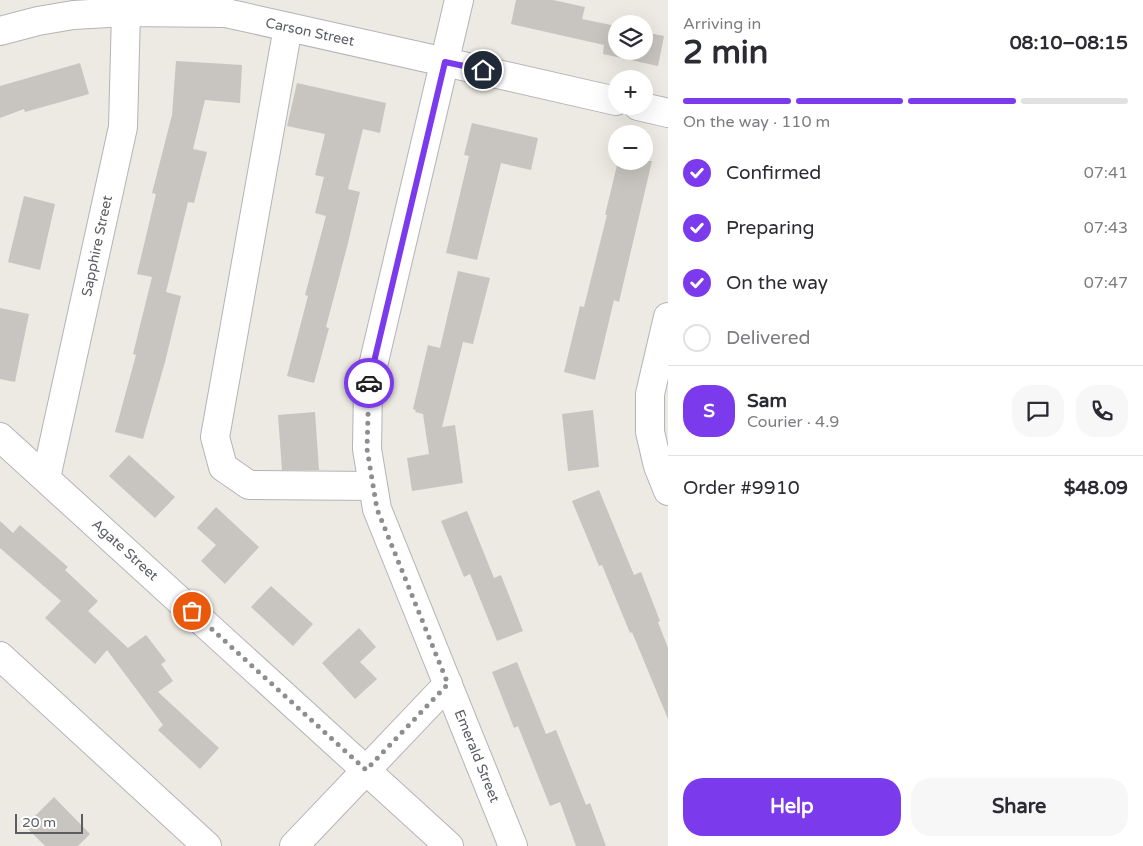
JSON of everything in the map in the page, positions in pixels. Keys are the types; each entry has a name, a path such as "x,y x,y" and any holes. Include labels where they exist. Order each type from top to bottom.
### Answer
{"street":[{"name":"Emerald Street","path":"460,0 368,387 367,449 377,509 514,846"},
{"name":"Carson Street","path":"0,31 38,21 73,15 126,12 226,13 608,99"},
{"name":"Sapphire Street","path":"46,478 123,127 126,12"},
{"path":"288,27 215,438 223,467 249,485 373,486"},
{"path":"653,110 668,113"},
{"path":"668,317 650,394 650,432 658,466 668,491"},
{"name":"Agate Street","path":"0,437 449,846"},
{"path":"0,656 208,846"},
{"path":"294,846 448,684"}],"building":[{"path":"516,0 553,0 585,7 582,19 608,24 608,55 603,54 604,45 511,24"},
{"path":"653,34 664,36 658,66 630,60 653,60"},
{"path":"176,61 242,65 240,103 205,100 193,149 207,152 194,203 188,202 166,292 181,296 143,439 115,432 136,355 133,354 152,277 137,274 156,194 152,193 172,115"},
{"path":"80,63 89,94 25,112 24,109 0,118 0,86"},
{"path":"297,83 386,103 380,133 363,129 348,189 360,192 326,327 329,328 314,383 287,376 308,296 305,295 326,216 315,213 324,177 315,175 325,134 287,126"},
{"path":"472,123 538,138 531,170 501,163 477,260 446,253 469,156 464,155"},
{"path":"616,170 650,170 619,302 614,300 595,380 564,372 580,306 584,307 607,215 605,215"},
{"path":"24,196 55,204 40,270 8,262"},
{"path":"458,271 490,278 473,344 463,342 442,427 455,425 463,483 412,491 407,458 429,454 423,414 415,412 416,410 413,409 428,345 440,348"},
{"path":"0,308 29,314 15,382 0,379"},
{"path":"593,410 599,467 568,471 562,414"},
{"path":"315,412 319,470 282,470 278,415"},
{"path":"129,455 175,497 155,518 109,476"},
{"path":"599,490 634,575 641,572 660,621 658,622 668,648 668,719 632,632 630,633 602,565 599,566 572,501"},
{"path":"216,507 259,547 225,584 201,561 216,545 197,528"},
{"path":"467,511 494,578 501,575 523,631 497,641 470,574 464,577 441,521"},
{"path":"0,521 13,533 20,525 68,567 65,570 98,601 88,611 128,648 146,635 166,661 161,664 173,681 158,692 219,748 200,769 158,730 163,725 107,650 95,664 45,618 61,601 0,548"},
{"path":"271,586 313,624 293,646 251,607"},
{"path":"359,628 376,647 360,662 377,679 355,699 322,663"},
{"path":"517,662 546,734 556,730 586,805 590,803 606,846 576,846 560,802 550,806 518,726 514,728 492,672"},
{"path":"54,797 90,834 78,846 45,846 25,826"}],"way so far":[{"path":"192,611 366,770 448,684 377,509 367,449 369,383"}],"route":[{"path":"369,383 445,62 483,70"}]}
